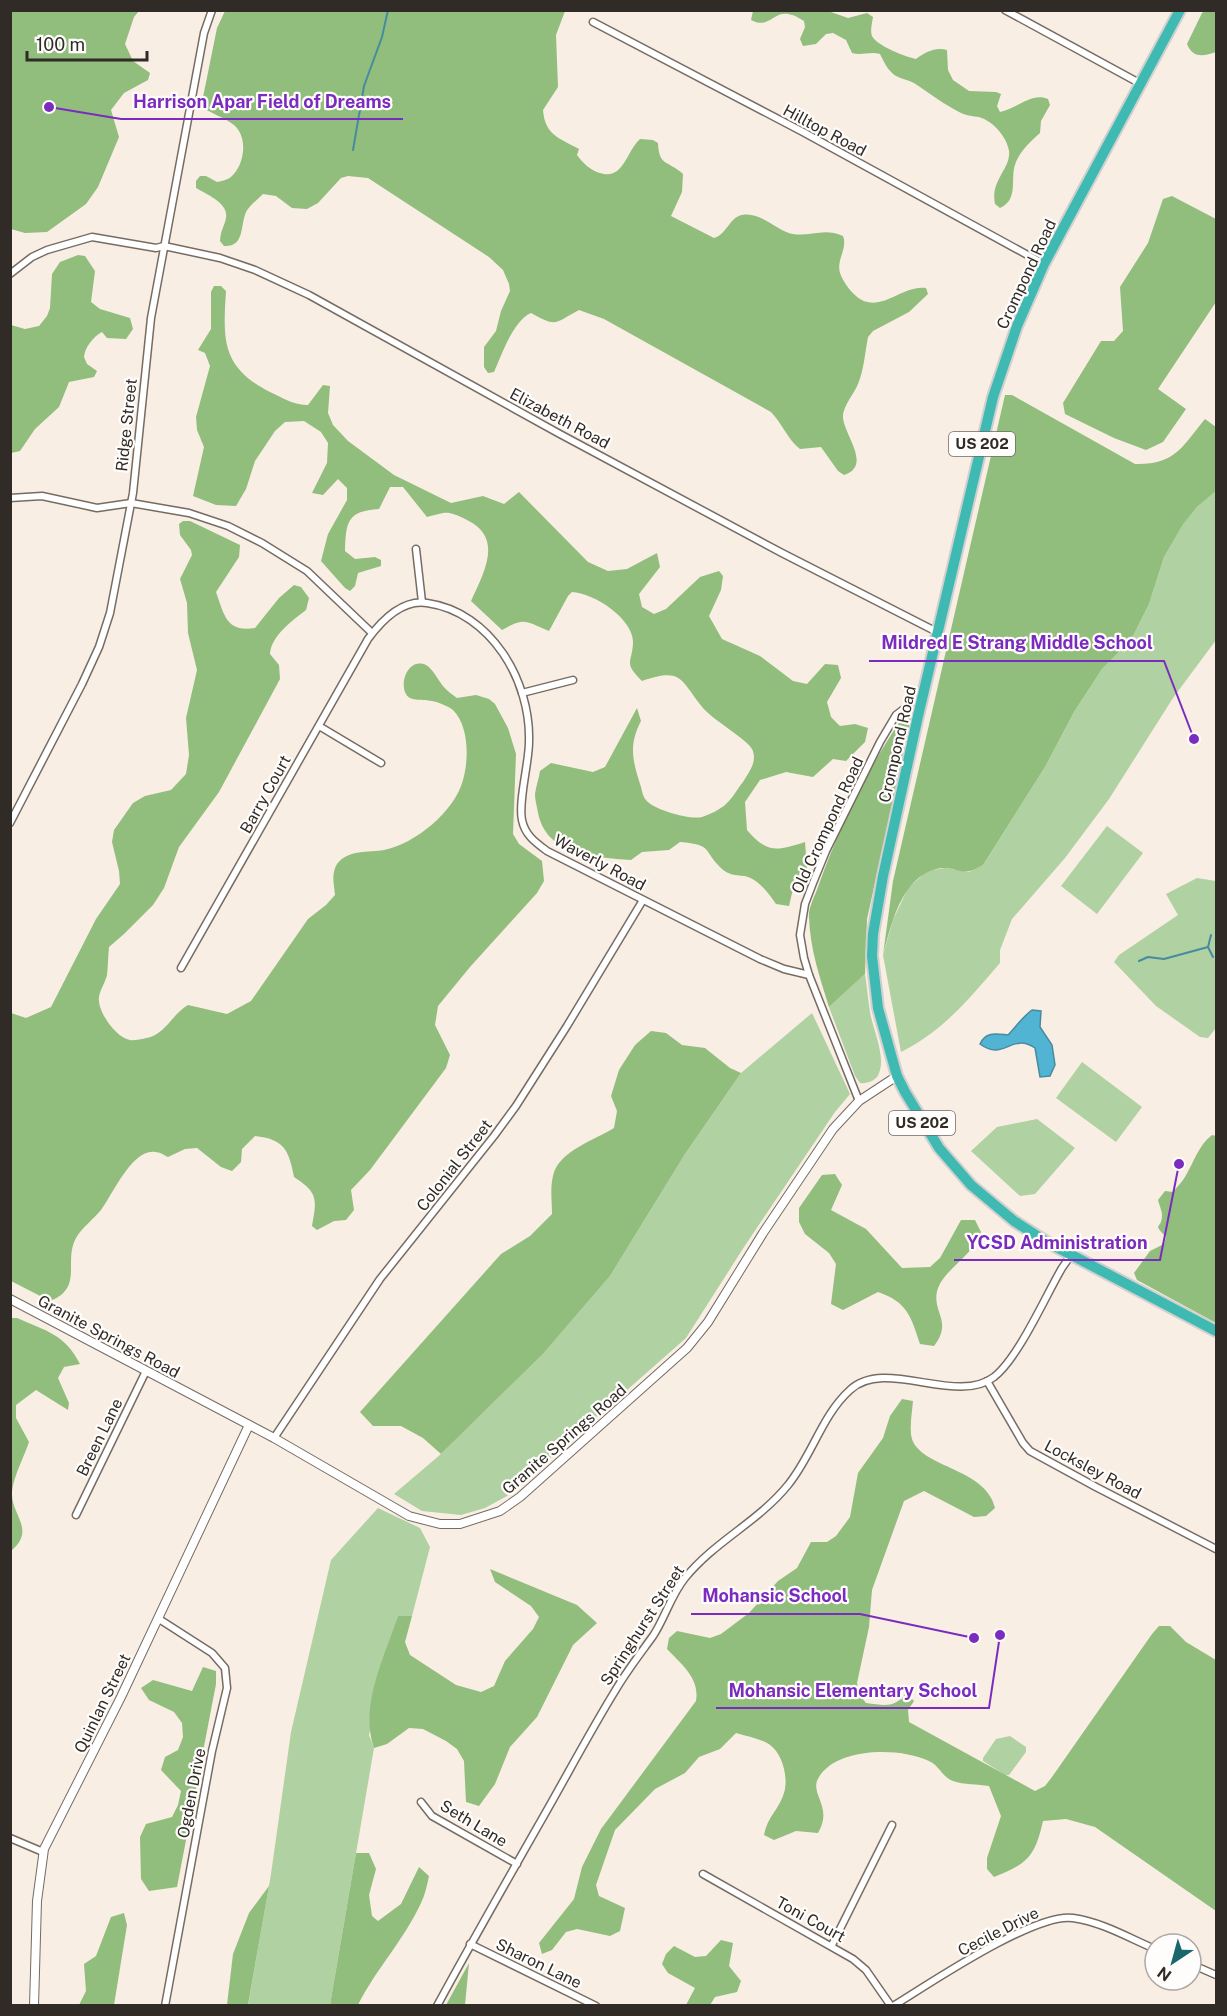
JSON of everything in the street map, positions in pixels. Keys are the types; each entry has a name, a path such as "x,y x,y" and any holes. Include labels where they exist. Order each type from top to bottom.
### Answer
{"highway":[{"name":"Crompond Road","path":"1180,10 1044,264 1017,326 996,386 937,632 883,876 873,934 872,956 878,1008 897,1076 939,1148 971,1185 1014,1221 1071,1255 1216,1331"}],"street":[{"name":"Ridge Street","path":"10,823 99,647 110,613 131,503 151,318 204,33 212,10"},
{"path":"1005,10 1141,84"},
{"name":"Hilltop Road","path":"592,22 803,132 1044,264"},
{"name":"Elizabeth Road","path":"10,274 32,257 47,250 92,237 156,248 164,246 220,258 255,270 311,296 558,433 782,553 937,632"},
{"path":"10,498 42,496 97,508 131,503 189,513 228,526 262,543 307,571 372,633 390,614 406,604 422,602 416,549"},
{"name":"Waverly Road","path":"422,602 439,604 459,612 491,639 508,660 526,705 529,741 521,817 527,834 547,851 760,959 784,969 809,975"},
{"name":"Barry Court","path":"181,968 372,633"},
{"path":"522,693 573,680"},
{"name":"Old Crompond Road","path":"859,1101 809,975 800,935 805,904 813,883 858,784 896,716 909,705"},
{"path":"319,726 381,763"},
{"name":"Colonial Street","path":"274,1438 380,1279 516,1106 643,900"},
{"name":"Granite Springs Road","path":"10,1299 274,1438 409,1516 440,1524 460,1524 500,1511 555,1466 699,1335 763,1233 833,1129 859,1101 897,1076"},
{"path":"987,1381 1008,1362 1071,1255"},
{"name":"Breen Lane","path":"76,1515 146,1371"},
{"name":"Springhurst Street","path":"437,2006 470,1944 616,1690 659,1627 675,1592 706,1555 766,1510 789,1484 833,1411 851,1388 866,1381 880,1379 904,1379 970,1387 987,1381"},
{"name":"Locksley Road","path":"987,1381 1030,1451 1096,1488 1216,1549"},
{"name":"Quinlan Street","path":"34,2006 37,1901 43,1852 159,1619 249,1425"},
{"name":"Ogden Drive","path":"159,1619 212,1653 225,1668 227,1689 212,1751 165,2006"},
{"name":"Seth Lane","path":"421,1802 432,1816 517,1864"},
{"path":"832,1946 892,1824"},
{"path":"10,1838 43,1852"},
{"name":"Toni Court","path":"703,1874 854,1959 866,1970 892,2006"},
{"name":"Cecile Drive","path":"892,2006 983,1952 1049,1920 1071,1917 1085,1920 1143,1944"},
{"name":"Sharon Lane","path":"470,1944 596,2006"}],"green space":[{"path":"10,11 139,11 134,17 125,44 133,61 150,73 148,80 124,93 111,110 119,137 98,187 86,204 47,232 25,233 11,229"},
{"path":"225,11 565,11 556,35 558,87 543,110 544,118 554,135 579,149 577,155 590,168 600,173 614,173 640,139 653,140 658,143 662,160 683,174 682,192 671,216 714,238 742,215 756,216 793,234 830,232 843,236 844,245 839,263 840,273 851,291 865,301 873,303 908,290 926,288 928,294 909,312 873,331 868,337 860,379 843,414 857,458 852,471 844,475 838,471 821,447 800,449 771,412 604,319 579,310 556,322 546,321 531,313 525,317 513,330 494,372 488,373 484,367 484,347 496,331 501,311 510,291 503,270 489,257 368,178 348,176 341,178 318,203 307,209 292,208 276,196 263,194 246,212 239,239 231,245 224,246 220,241 226,218 224,208 216,200 196,188 196,181 200,176 206,176 217,182 229,178 242,159 243,144 239,131 234,125 201,107 217,28"},
{"path":"753,11 828,11 848,18 867,13 873,17 872,36 880,44 892,50 916,59 931,51 947,50 948,70 953,80 969,91 1001,94 997,106 1000,112 1030,99 1042,97 1048,99 1050,105 1041,121 1040,133 1023,150 1016,162 1010,199 1000,208 995,204 995,188 1007,164 1009,151 1002,135 989,122 961,113 914,83 896,76 888,69 880,54 852,53 846,40 833,33 826,34 816,44 803,46 800,39 805,27 804,21 794,15 786,14 759,23 751,20"},
{"path":"1205,11 1216,11 1216,52 1199,55 1192,52 1187,44"},
{"path":"1172,196 1216,219 1216,302 1158,389 1186,409 1163,442 1146,450 1114,438 1065,414 1063,403 1101,341 1114,341 1123,331 1120,287 1148,243 1163,199"},
{"path":"78,255 85,256 95,271 91,302 100,309 130,318 133,329 126,339 107,338 102,332 93,339 84,357 87,364 97,371 94,377 69,382 59,407 35,429 20,451 11,453 11,325 25,329 39,326 50,308 52,274 60,262"},
{"path":"214,286 221,286 226,291 225,324 228,350 242,372 270,392 303,405 308,405 323,385 330,386 328,413 333,425 348,441 394,475 451,503 483,496 504,504 519,492 588,562 608,571 627,569 657,553 660,567 639,594 642,607 654,614 666,609 700,577 719,571 723,576 721,590 709,616 722,639 760,656 793,681 807,684 825,664 838,665 841,678 827,702 831,717 840,726 855,724 868,728 865,742 846,761 833,759 813,777 786,772 760,780 745,802 747,830 767,847 787,847 805,842 807,869 792,893 789,906 776,904 758,883 749,877 725,871 703,847 698,845 680,842 669,850 642,852 631,860 602,857 574,852 562,846 551,838 543,827 535,796 540,771 551,763 593,772 605,767 637,708 641,721 634,738 634,762 644,797 650,804 672,813 702,817 724,806 731,799 752,766 754,753 749,745 708,713 679,679 666,675 642,681 636,675 630,663 632,634 620,617 601,602 581,593 572,592 549,631 525,622 516,623 502,630 471,601 488,556 485,536 478,527 451,513 427,517 403,487 390,487 379,509 360,512 350,520 346,532 345,551 355,559 375,557 381,560 381,566 358,573 355,586 350,591 345,588 321,561 328,534 347,500 347,488 338,479 323,495 312,493 327,463 328,443 321,432 304,421 285,422 275,431 255,461 246,489 236,506 216,505 193,496 204,447 197,430 196,417 210,366 205,353 198,350 211,329 211,292"},
{"path":"1005,395 1012,395 1135,464 1149,464 1169,458 1183,446 1205,419 1216,427 1216,491 1197,507 1183,524 1164,557 1149,604 1131,640 1102,669 1074,712 1045,767 983,865 967,871 942,868 928,872 917,879 901,901 883,955 893,881"},
{"path":"1216,491 1216,640 1173,698 1109,799 1065,858 1012,919 1000,950 1000,963 967,1001 943,1024 901,1052 883,955 893,920 908,888 927,871 945,868 969,872 983,865 1045,767 1074,712 1102,669 1131,640 1149,604 1164,557 1183,523"},
{"path":"183,521 190,521 240,545 239,557 216,592 224,614 232,625 245,629 255,628 279,598 294,585 301,587 309,598 306,610 278,635 271,647 270,654 279,665 280,679 219,792 179,847 164,888 153,905 109,947 107,975 99,1003 108,1023 119,1034 133,1040 153,1036 188,1005 227,1014 251,1001 308,919 335,895 334,872 342,859 359,852 396,847 408,841 432,824 452,803 463,780 467,753 465,734 453,710 443,704 408,697 404,689 405,677 410,667 415,664 420,663 429,667 445,688 457,698 476,695 489,699 495,704 508,728 516,754 513,834 519,844 542,861 544,881 537,893 438,1006 435,1025 450,1055 446,1068 370,1170 351,1190 354,1210 346,1220 334,1221 317,1230 312,1226 315,1202 312,1192 294,1177 284,1147 273,1140 255,1136 242,1149 241,1162 232,1171 221,1167 197,1148 185,1149 168,1157 157,1152 147,1153 131,1165 101,1210 78,1234 71,1256 71,1273 67,1289 50,1301 11,1281 11,1013 26,1018 51,1007 96,919 120,884 112,842 114,830 133,803 145,796 171,790 186,774 189,755 186,718 197,670 188,633 187,603 180,579 192,555 180,535 179,524"},
{"path":"908,710 913,711 867,919 865,974 829,1007 813,952 810,910 826,864 857,795 881,751"},
{"path":"1107,826 1143,853 1097,914 1061,886"},
{"path":"1197,878 1216,881 1216,1028 1208,1038 1200,1037 1156,1006 1114,962 1119,955 1178,915 1166,894"},
{"path":"865,974 881,1066 876,1078 860,1083 855,1076 829,1007"},
{"path":"812,1013 850,1094 835,1112 744,1247 686,1338 507,1496 485,1508 461,1515 422,1511 394,1494 441,1454 543,1354 610,1276 685,1154 741,1073"},
{"path":"651,1031 666,1033 682,1045 705,1048 730,1068 741,1073 685,1154 610,1276 543,1354 441,1454 423,1438 401,1426 373,1426 360,1412 501,1254 530,1236 552,1214 551,1190 556,1167 569,1153 614,1128 617,1111 611,1096 619,1070 635,1045"},
{"path":"1082,1062 1142,1107 1116,1142 1056,1098"},
{"path":"1037,1119 1075,1148 1035,1194 1020,1196 971,1151 997,1127"},
{"path":"1212,1135 1216,1136 1216,1323 1137,1280 1134,1273 1150,1251 1164,1244 1166,1237 1158,1227 1162,1215 1158,1200 1165,1191 1173,1192 1181,1183 1200,1149"},
{"path":"835,1174 842,1185 831,1210 866,1229 902,1268 930,1267 940,1258 961,1220 975,1220 981,1232 977,1241 938,1288 936,1296 942,1329 934,1346 920,1344 914,1325 902,1305 888,1296 878,1292 843,1310 831,1304 836,1264 829,1253 805,1234 799,1222 799,1208 822,1175"},
{"path":"11,1318 17,1318 54,1335 68,1346 80,1364 64,1367 58,1378 69,1403 68,1410 36,1390 16,1405 16,1418 29,1442 12,1491 12,1500 22,1529 22,1536 11,1551"},
{"path":"902,1399 913,1401 911,1434 915,1445 924,1454 978,1484 989,1494 995,1508 986,1516 974,1517 924,1491 904,1501 872,1590 869,1627 857,1683 859,1694 866,1703 883,1705 897,1702 906,1693 914,1701 908,1710 909,1722 1035,1791 1045,1786 1052,1777 1152,1634 1159,1626 1170,1626 1186,1642 1216,1660 1216,1911 1095,1827 1066,1819 1043,1821 1037,1843 1028,1857 1015,1868 994,1877 987,1869 987,1858 1001,1816 989,1786 953,1781 932,1763 917,1756 902,1753 870,1752 854,1755 828,1767 816,1783 823,1815 818,1833 796,1831 774,1840 764,1835 784,1793 786,1780 783,1765 777,1752 767,1743 736,1733 720,1749 699,1757 685,1773 655,1789 615,1830 596,1885 599,1896 625,1908 620,1931 610,1936 577,1929 566,1932 552,1950 542,1954 539,1943 574,1899 582,1867 601,1829 696,1701 692,1678 667,1649 669,1638 677,1631 710,1638 721,1634 749,1613 778,1581 797,1568 811,1542 827,1542 836,1536 850,1517 858,1473 883,1438 890,1416"},
{"path":"378,1508 420,1528 430,1547 412,1616 398,1616 369,1735 374,1748 330,2005 248,2006 271,1874 291,1732 331,1560"},
{"path":"490,1569 577,1605 597,1623 573,1645 537,1717 510,1747 495,1784 479,1806 466,1802 464,1761 457,1749 423,1729 409,1728 387,1744 374,1748 370,1732 370,1715 376,1681 398,1616 412,1616 405,1642 410,1655 456,1685 481,1692 494,1686 505,1661 533,1629 539,1617 531,1606 495,1582"},
{"path":"203,1667 216,1671 216,1684 177,1887 149,1891 141,1879 140,1837 146,1824 172,1817 178,1805 181,1791 161,1770 165,1757 178,1750 183,1737 182,1723 174,1712 149,1700 141,1688 153,1680 192,1691"},
{"path":"1010,1736 1026,1747 1026,1752 1009,1775 1005,1775 983,1761 983,1758 996,1739"},
{"path":"356,1853 369,1853 376,1869 369,1895 372,1916 378,1921 401,1904 419,1867 429,1876 424,1897 414,1917 358,2005 330,2005"},
{"path":"269,1886 248,2005 227,2005 233,1954 249,1913"},
{"path":"124,1913 127,1925 114,2005 79,2005 86,1991 84,1964 96,1956 111,1917"},
{"path":"721,1940 733,1943 729,1966 741,1981 737,1992 715,1997 710,2005 686,2005 695,1988 668,1973 662,1964 666,1954 674,1946 695,1957 706,1956"},
{"path":"469,1963 465,2005 446,2005"}],"water":[{"path":"1032,1010 1041,1011 1040,1027 1052,1045 1055,1065 1050,1076 1040,1077 1035,1048 1027,1044 1013,1044 995,1050 980,1044 989,1035 1008,1035"}],"waterway":[{"path":"353,150 364,86 382,37 388,10"},
{"path":"1211,935 1208,947 1213,957"},
{"path":"1139,961 1148,957 1164,959 1208,947"}],"place":[{"name":"Harrison Apar Field of Dreams","path":"49,107"},
{"name":"Mildred E Strang Middle School","path":"1194,739"},
{"name":"YCSD Administration","path":"1179,1164"},
{"name":"Mohansic Elementary School","path":"1000,1635"},
{"name":"Mohansic School","path":"974,1638"}]}
